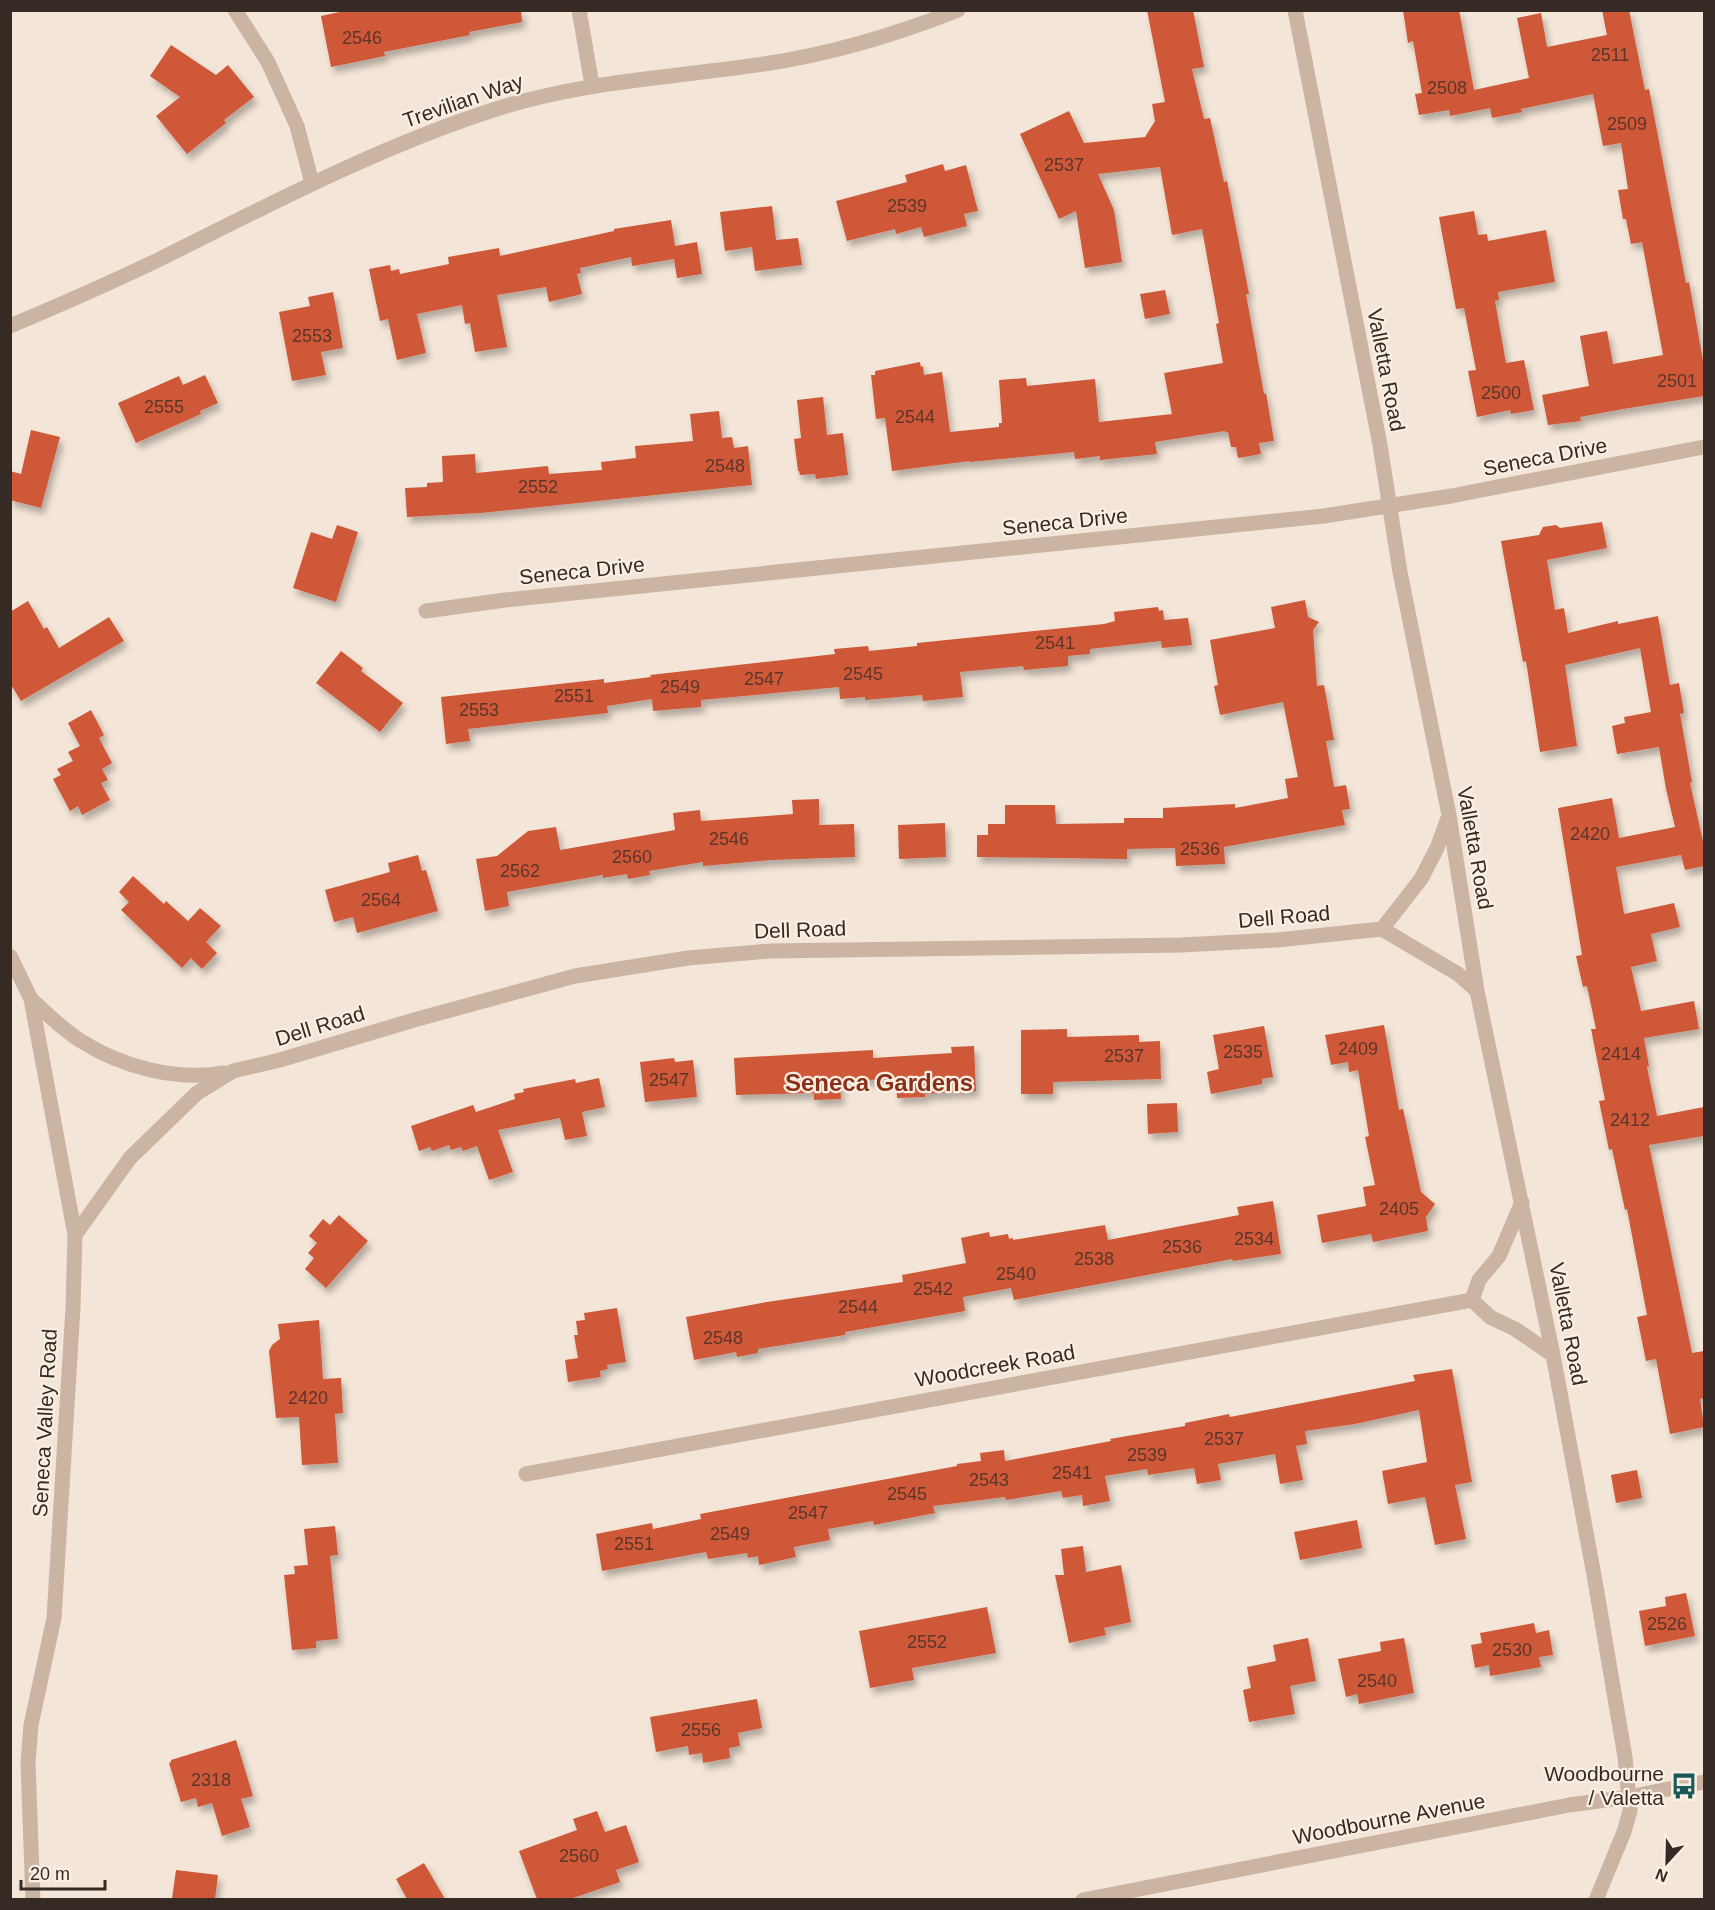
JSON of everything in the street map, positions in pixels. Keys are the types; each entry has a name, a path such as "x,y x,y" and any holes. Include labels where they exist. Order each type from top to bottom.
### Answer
{"street":[{"path":"235,10 268,62 283,94 297,126 312,183"},
{"path":"579,10 592,85"},
{"name":"Trevilian Way","path":"10,326 156,260 312,183 396,146 490,111 592,85 765,64 837,50 901,32 958,10"},
{"name":"Valletta Road","path":"1294,10 1380,445 1400,572 1449,815 1477,991 1553,1355 1625,1757 1630,1811 1624,1832 1596,1899"},
{"name":"Seneca Drive","path":"426,611 505,600 1324,516 1389,507 1704,447"},
{"path":"1449,815 1437,848 1421,879 1382,928 1458,974 1477,991"},
{"name":"Dell Road","path":"31,999 56,1022 82,1041 124,1061 185,1076 208,1076 280,1060 575,976 688,958 771,951 1181,945 1277,940 1382,928"},
{"name":"Seneca Valley Road","path":"10,956 31,999 75,1235 73,1308 54,1618 31,1725 27,1763 33,1899"},
{"name":"Dell Road","path":"75,1235 130,1158 197,1093 233,1071"},
{"path":"1522,1202 1499,1256 1479,1280 1472,1300 1490,1317 1515,1329 1553,1355"},
{"name":"Woodcreek Road","path":"526,1474 1472,1300"},
{"name":"Woodbourne Avenue","path":"1092,1899 1569,1805 1629,1797 1704,1782"}],"building":[{"path":"349,10 521,10 522,22 384,52 385,56 331,67 321,16"},
{"path":"1147,10 1193,10 1204,67 1192,69 1204,119 1210,118 1224,182 1227,181 1274,441 1259,443 1261,454 1238,458 1236,447 1231,447 1228,432 1225,431 1155,442 1157,454 1100,460 1100,456 1075,459 1074,452 970,461 892,471 885,418 876,419 871,375 875,375 875,371 920,362 924,375 942,372 950,432 999,427 999,423 1002,423 999,380 1026,378 1027,386 1095,379 1099,422 1172,414 1164,373 1223,363 1216,324 1219,323 1202,229 1172,235 1160,167 1098,174 1114,210 1122,262 1085,268 1076,211 1059,219 1020,134 1069,111 1084,143 1145,137 1155,121 1152,104 1165,102"},
{"path":"1403,10 1459,10 1474,90 1529,78 1517,18 1541,13 1547,47 1607,35 1602,10 1629,10 1645,90 1649,89 1686,283 1689,282 1704,366 1704,396 1580,417 1581,421 1548,425 1542,395 1589,386 1580,336 1607,331 1613,364 1663,355 1642,242 1631,244 1626,219 1623,219 1618,190 1628,189 1621,143 1603,146 1593,94 1521,109 1522,112 1492,118 1490,108 1450,116 1449,110 1419,115 1415,94 1422,93 1413,41 1408,43"},
{"path":"171,45 216,75 228,65 254,97 224,120 226,123 187,154 156,116 180,97 150,76"},
{"path":"943,164 945,171 966,165 978,211 964,214 967,226 924,237 921,227 896,234 895,229 847,241 836,201 907,182 905,175"},
{"path":"772,206 776,240 798,238 802,265 755,271 752,247 725,251 720,212"},
{"path":"1474,211 1478,235 1487,234 1488,241 1546,230 1555,282 1498,292 1499,300 1495,301 1506,363 1524,360 1534,410 1511,414 1510,410 1477,417 1468,371 1476,370 1464,308 1456,309 1439,217"},
{"path":"671,220 675,246 697,242 702,274 677,278 674,259 632,266 631,257 580,268 581,273 577,274 582,294 549,302 546,287 497,295 507,347 475,352 470,323 465,324 462,305 417,314 426,353 397,360 388,319 380,321 369,269 390,265 391,271 399,269 400,274 449,264 448,257 499,248 500,256 614,231 614,229"},
{"path":"1165,290 1170,314 1145,319 1140,294"},
{"path":"333,292 343,348 321,352 326,375 292,381 279,312 310,306 308,297"},
{"path":"205,375 218,403 200,411 201,414 136,443 118,403 179,376 183,385"},
{"path":"823,397 827,435 843,433 848,475 816,479 815,474 800,475 798,471 794,439 801,438 797,400"},
{"path":"719,411 722,438 732,437 734,448 748,446 752,485 481,513 407,517 405,488 427,487 427,483 443,482 442,456 475,454 476,473 548,466 549,474 602,470 601,462 636,458 635,446 693,441 690,414"},
{"path":"31,430 60,437 41,508 10,500 10,471 21,474"},
{"path":"1602,522 1607,548 1547,560 1555,610 1564,608 1568,633 1618,621 1618,624 1658,616 1670,685 1679,683 1684,713 1680,714 1692,782 1690,783 1704,846 1704,866 1685,870 1681,855 1616,867 1624,914 1674,903 1680,927 1651,934 1657,961 1631,967 1641,1011 1694,1001 1699,1029 1644,1038 1649,1066 1647,1067 1657,1116 1704,1107 1704,1136 1649,1145 1692,1353 1704,1351 1704,1398 1700,1399 1704,1427 1670,1434 1656,1359 1646,1361 1637,1317 1647,1315 1627,1209 1625,1210 1612,1149 1609,1150 1599,1101 1605,1100 1591,1029 1596,1029 1587,986 1583,987 1576,956 1582,955 1558,808 1612,798 1619,838 1675,827 1659,747 1617,754 1612,726 1625,723 1624,717 1651,712 1640,648 1565,665 1577,746 1540,752 1526,661 1523,662 1501,541 1539,535 1543,527 1556,525 1560,528"},
{"path":"337,525 358,532 336,602 293,588 311,532 332,539"},
{"path":"1305,600 1308,617 1319,622 1313,630 1317,686 1324,685 1334,740 1326,741 1334,787 1346,785 1350,809 1342,810 1345,825 1224,847 1225,864 1176,866 1175,848 1127,849 1127,859 977,857 977,835 988,835 988,824 1005,824 1005,805 1055,805 1056,824 1124,823 1124,818 1163,818 1163,808 1235,804 1235,808 1288,798 1285,779 1298,777 1283,702 1220,715 1214,686 1218,685 1210,640 1275,628 1271,607"},
{"path":"28,601 44,629 47,627 59,648 109,617 124,641 21,701 10,683 10,612"},
{"path":"1158,607 1159,611 1163,610 1164,620 1188,618 1192,645 1162,648 1161,641 1090,649 1090,654 1068,656 1068,666 1024,670 1023,666 960,672 963,697 923,701 922,695 865,700 865,697 840,699 839,687 701,700 701,707 653,711 652,699 607,706 608,713 468,729 470,741 446,744 441,697 604,679 604,683 651,677 650,675 835,654 834,649 868,646 869,651 917,646 917,643 1104,624 1115,621 1114,612"},
{"path":"341,651 363,668 361,671 403,703 380,732 316,683"},
{"path":"91,710 104,735 99,738 112,763 102,769 108,780 101,783 110,800 82,815 78,806 70,811 53,779 61,775 57,769 73,761 68,752 80,746 68,723"},
{"path":"819,799 819,825 854,824 855,857 771,860 703,866 703,862 649,871 650,875 628,879 627,874 603,878 603,875 507,892 509,906 485,911 476,859 497,856 528,831 556,827 560,850 675,830 673,813 700,810 701,821 793,814 792,800"},
{"path":"945,823 946,857 899,859 898,825"},
{"path":"418,855 422,871 426,870 438,911 357,933 353,917 334,922 325,890 390,872 388,863"},
{"path":"133,876 164,904 166,901 188,921 200,908 221,926 206,942 217,953 202,969 191,958 182,968 121,910 129,902 119,892"},
{"path":"1384,1025 1399,1110 1403,1109 1421,1192 1435,1204 1426,1217 1428,1231 1373,1242 1371,1234 1322,1243 1317,1215 1366,1206 1363,1187 1375,1185 1365,1137 1369,1136 1358,1070 1349,1072 1348,1062 1331,1065 1325,1035"},
{"path":"1264,1026 1273,1077 1262,1079 1262,1084 1211,1094 1207,1072 1219,1069 1213,1035"},
{"path":"1067,1029 1067,1037 1139,1035 1139,1042 1160,1041 1161,1079 1053,1082 1053,1094 1021,1094 1021,1030"},
{"path":"974,1046 976,1091 897,1098 896,1079 840,1081 841,1099 814,1100 814,1093 736,1095 734,1058 873,1050 873,1058 952,1053 951,1047"},
{"path":"674,1058 675,1062 693,1060 697,1097 645,1102 640,1062"},
{"path":"599,1078 605,1107 582,1112 587,1136 565,1140 560,1118 498,1130 513,1172 489,1180 477,1146 463,1151 461,1147 451,1150 449,1145 432,1151 430,1147 419,1151 411,1126 473,1105 476,1112 515,1099 514,1094 524,1092 523,1089 575,1079 576,1083"},
{"path":"1177,1103 1178,1132 1148,1134 1147,1104"},
{"path":"1273,1201 1281,1254 1233,1261 1232,1259 1014,1300 1011,1288 963,1297 965,1311 845,1332 845,1335 758,1349 758,1353 737,1357 736,1352 694,1360 686,1317 767,1302 903,1282 902,1275 966,1263 961,1238 989,1232 990,1237 1008,1234 1009,1239 1013,1238 1013,1240 1105,1225 1108,1240 1239,1215 1237,1207"},
{"path":"339,1215 368,1241 326,1288 305,1269 314,1258 308,1253 317,1243 309,1236 323,1219 330,1225"},
{"path":"617,1308 626,1362 607,1365 608,1369 600,1371 601,1377 568,1382 565,1360 578,1358 574,1335 578,1335 576,1321 585,1320 584,1313"},
{"path":"319,1320 323,1379 341,1378 343,1413 335,1414 338,1463 302,1465 299,1417 276,1418 269,1351 272,1345 280,1339 278,1324"},
{"path":"1452,1369 1472,1482 1455,1485 1466,1539 1435,1545 1425,1497 1388,1504 1382,1471 1427,1462 1419,1410 1355,1424 1305,1431 1307,1444 1296,1446 1303,1480 1280,1484 1275,1454 1218,1464 1221,1480 1197,1484 1194,1468 1148,1475 1147,1469 1105,1476 1110,1501 1083,1506 1082,1495 1063,1498 1061,1491 1006,1500 1005,1497 933,1506 935,1513 874,1525 873,1521 828,1529 830,1540 794,1547 796,1557 759,1565 758,1556 748,1558 747,1553 708,1559 706,1552 602,1571 596,1534 652,1523 653,1529 701,1519 700,1514 981,1461 980,1453 1004,1450 1005,1461 1185,1426 1185,1423 1229,1414 1230,1417 1415,1381 1413,1375"},
{"path":"1637,1470 1642,1498 1616,1503 1611,1475"},
{"path":"1357,1520 1362,1548 1300,1560 1294,1532"},
{"path":"335,1526 338,1555 330,1556 338,1639 316,1641 316,1648 292,1650 284,1575 295,1574 294,1566 308,1565 304,1529"},
{"path":"1083,1546 1086,1572 1121,1565 1131,1622 1104,1628 1106,1635 1069,1643 1055,1575 1064,1575 1061,1549"},
{"path":"1686,1593 1695,1636 1645,1646 1639,1611 1666,1606 1665,1597"},
{"path":"987,1607 996,1653 912,1668 914,1680 870,1688 859,1631"},
{"path":"1534,1623 1536,1633 1549,1630 1553,1655 1539,1657 1541,1667 1490,1676 1489,1665 1475,1668 1471,1645 1482,1643 1480,1633"},
{"path":"1308,1638 1316,1681 1290,1686 1295,1714 1249,1722 1243,1690 1251,1688 1247,1667 1276,1661 1273,1645"},
{"path":"1404,1638 1414,1693 1359,1704 1357,1694 1346,1697 1338,1659 1381,1651 1380,1642"},
{"path":"757,1699 762,1728 738,1733 740,1746 729,1748 730,1758 703,1763 702,1753 689,1755 688,1746 656,1752 650,1717"},
{"path":"236,1740 253,1796 241,1799 250,1827 222,1836 212,1803 198,1807 196,1798 181,1802 169,1763 171,1760"},
{"path":"597,1811 605,1832 626,1825 639,1862 616,1870 620,1882 570,1899 537,1899 519,1851 577,1830 573,1819"},
{"path":"424,1863 445,1899 407,1899 396,1879"},
{"path":"176,1870 218,1875 215,1899 172,1899"}],"place":[{"name":"Woodbourne / Valetta","path":"1684,1786"}],"district":[{"name":"Seneca Gardens","path":"879,1083"}]}
